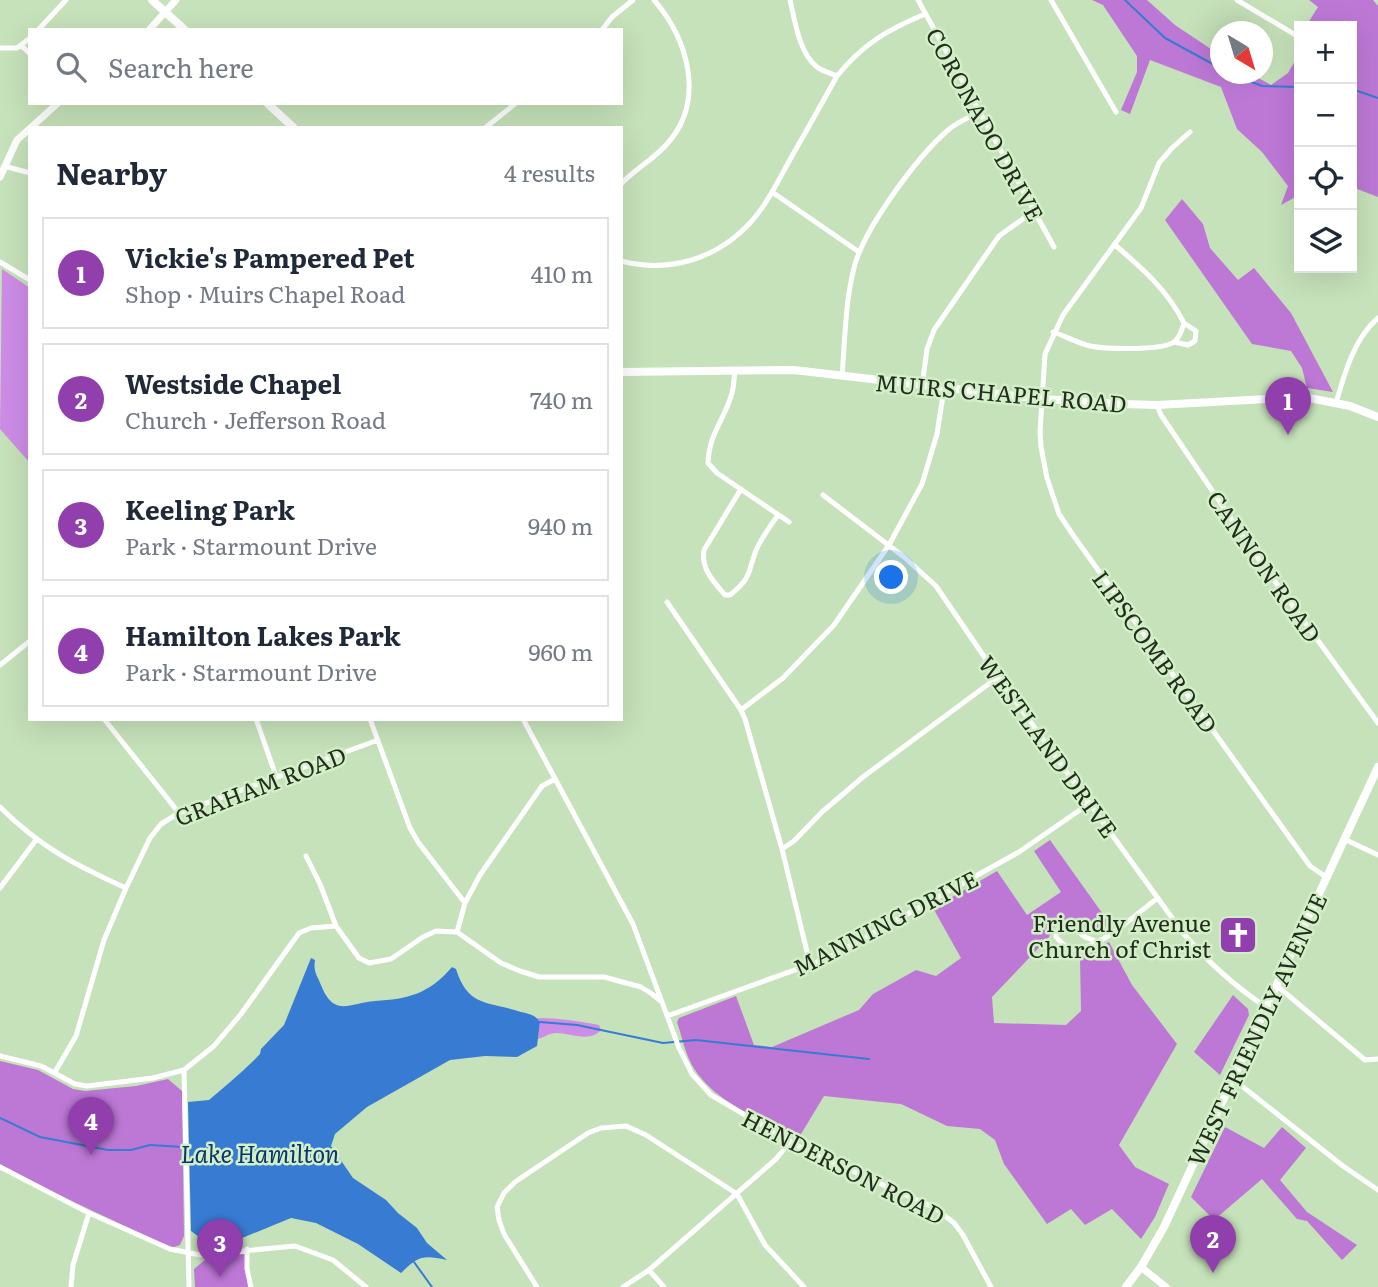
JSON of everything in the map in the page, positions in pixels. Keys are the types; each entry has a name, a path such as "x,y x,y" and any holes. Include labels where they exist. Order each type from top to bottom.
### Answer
{"main road":[{"path":"152,0 183,28"},
{"path":"269,105 288,126"},
{"name":"MUIRS CHAPEL ROAD","path":"623,372 794,370 1042,399 1157,405 1304,397 1336,403 1378,417"},
{"name":"WEST FRIENDLY AVENUE","path":"1126,1287 1164,1227 1378,767"}],"street":[{"path":"40,28 66,0"},
{"path":"151,28 176,0"},
{"path":"604,28 612,17 634,0"},
{"path":"623,182 666,146 684,116 687,101 689,84 685,54 672,22 654,0"},
{"path":"790,0 808,58 817,67 837,76"},
{"name":"CORONADO DRIVE","path":"918,0 1054,247"},
{"path":"1051,0 1116,111"},
{"path":"1237,0 1294,34"},
{"path":"623,261 642,266 662,266 700,258 721,247 743,230 772,192 837,76 865,46 899,25 925,14"},
{"path":"0,48 17,48 28,40"},
{"path":"22,46 28,52"},
{"path":"33,126 56,105"},
{"path":"487,126 514,105"},
{"path":"842,376 850,285 859,252 886,207 934,144 949,128 980,112"},
{"path":"0,177 17,140 28,130"},
{"name":"LIPSCOMB ROAD","path":"1190,132 1159,163 1141,208 1077,295 1054,332 1045,354 1041,447 1047,478 1059,514 1310,866 1326,877"},
{"path":"4,166 28,172"},
{"path":"772,192 859,252"},
{"path":"922,386 927,349 934,330 999,236 1034,211"},
{"path":"1054,332 1089,346 1121,349 1162,346 1174,342 1188,345 1195,341 1196,331 1184,323 1161,288 1115,245"},
{"path":"0,262 28,279"},
{"path":"1336,403 1356,346 1363,333 1378,318"},
{"path":"1174,342 1182,332 1184,323"},
{"path":"735,370 732,393 708,448 708,463 717,473 789,522"},
{"path":"741,710 783,678 834,625 889,545 922,484 937,434 944,389"},
{"name":"CANNON ROAD","path":"1157,405 1161,415 1255,554 1378,723"},
{"path":"741,489 704,550 702,560 705,569 725,595 730,595 748,579 755,552 764,533 778,515"},
{"name":"WESTLAND DRIVE","path":"823,495 889,545 936,586 998,677 1183,933 1213,967 1239,990 1266,1007"},
{"path":"667,602 741,710 782,849 810,964"},
{"path":"0,665 28,643"},
{"path":"782,849 863,777 998,677"},
{"path":"106,721 179,813"},
{"path":"257,721 276,776"},
{"path":"371,721 418,842 465,903"},
{"name":"HENDERSON ROAD","path":"524,721 633,924 685,1062 701,1086 729,1107 790,1142 935,1208 954,1223 991,1287"},
{"name":"GRAHAM ROAD","path":"55,1072 76,1036 104,940 126,888 150,838 161,824 179,813 378,740"},
{"path":"457,932 465,903 480,875 542,786 555,779"},
{"name":"MANNING DRIVE","path":"667,1016 828,958 1019,852 1090,803"},
{"path":"0,807 36,840 59,855 126,888"},
{"path":"1344,839 1378,855"},
{"path":"0,888 36,840"},
{"path":"306,856 336,926 359,958 369,963 391,959 436,931 457,932 501,963 520,971 539,977 604,977 641,987 662,1002"},
{"path":"1098,942 1085,937 1070,925 1061,927 1056,934 1063,944 1072,949 1085,948 1098,942 1158,898"},
{"path":"0,1056 41,1066 75,1084 87,1086 153,1078 184,1070 214,1046 241,1014 299,933 311,928 336,926"},
{"path":"1276,985 1365,1060 1378,1059"},
{"path":"184,1070 189,1287"},
{"path":"1233,1079 1343,1166 1378,1190"},
{"path":"537,1287 504,1234 497,1207 504,1193 515,1182 588,1133 613,1126 633,1128 737,1194 765,1245 804,1287"},
{"path":"623,1287 649,1270 737,1194 776,1159 790,1142"},
{"path":"0,1167 147,1240 188,1253 219,1254 295,1245 333,1260 366,1287"},
{"path":"71,1287 73,1265 89,1213"},
{"path":"247,1249 251,1287"},
{"path":"1141,1267 1166,1287"},
{"path":"649,1270 664,1287"}],"shaded area":[{"path":"1092,0 1147,0 1175,25 1210,48 1210,83 1150,60 1130,114 1121,110 1137,72 1137,56 1103,5"},
{"path":"1309,0 1373,0 1378,6 1378,197 1357,189 1357,21 1309,21 1318,7"},
{"path":"1294,63 1294,198 1281,205 1288,186 1262,152 1237,129 1221,87 1213,84 1271,85 1288,73"},
{"path":"1182,199 1203,224 1210,248 1238,280 1254,268 1291,313 1333,392 1307,388 1302,368 1291,351 1252,344 1165,220"},
{"path":"2,269 28,287 28,461 0,429"},
{"path":"1050,840 1110,924 1092,934 1071,919 1057,924 1049,937 992,997 994,1023 1066,1025 1081,1011 1080,957 1109,942 1132,985 1177,1044 1119,1145 1135,1167 1169,1184 1155,1217 1141,1239 1112,1209 1085,1225 1071,1209 1047,1224 1004,1164 995,1140 980,1129 947,1126 901,1104 824,1096 798,1139 736,1107 708,1086 697,1073 686,1050 677,1022 679,1018 736,996 754,1045 772,1047 859,1010 873,994 916,970 936,976 961,958 933,908 997,871 1027,915 1061,892 1034,851"},
{"path":"1233,995 1248,1009 1249,1015 1220,1075 1194,1052"},
{"path":"537,1018 599,1025 601,1030 591,1036 556,1033 538,1039 540,1022"},
{"path":"0,1061 38,1070 73,1089 85,1091 136,1086 168,1079 182,1091 184,1236 180,1245 172,1248 48,1190 0,1164"},
{"path":"1225,1127 1264,1148 1282,1127 1306,1148 1280,1180 1307,1212 1357,1245 1342,1260 1307,1221 1297,1219 1262,1179 1214,1220 1191,1197"},
{"path":"245,1254 248,1287 195,1287 194,1269 206,1259"}],"water":[{"name":"Lake Hamilton","path":"311,958 315,960 316,973 326,995 337,1005 350,1006 408,996 426,989 452,967 456,969 461,982 473,997 530,1014 540,1022 537,1046 517,1057 485,1056 450,1060 367,1107 335,1134 331,1146 353,1178 386,1200 447,1260 421,1258 401,1273 358,1244 316,1223 291,1218 230,1243 211,1246 191,1231 188,1102 209,1100 260,1054 261,1049 284,1025"}],"waterway":[{"path":"1125,0 1165,38 1210,63"},
{"path":"1257,84 1294,87"},
{"path":"1357,91 1378,98"},
{"path":"540,1022 577,1025 663,1043 696,1040 869,1059"},
{"path":"0,1118 40,1137 108,1150 131,1150 150,1145 183,1147"},
{"path":"414,1262 432,1287"}],"place":[{"name":"Vickie's Pampered Pet","path":"1288,435"},
{"name":"Friendly Avenue Church of Christ","path":"1238,935"},
{"name":"Hamilton Lakes Park","path":"91,1155"},
{"name":"Westside Chapel","path":"1213,1273"},
{"name":"Keeling Park","path":"220,1277"}]}
